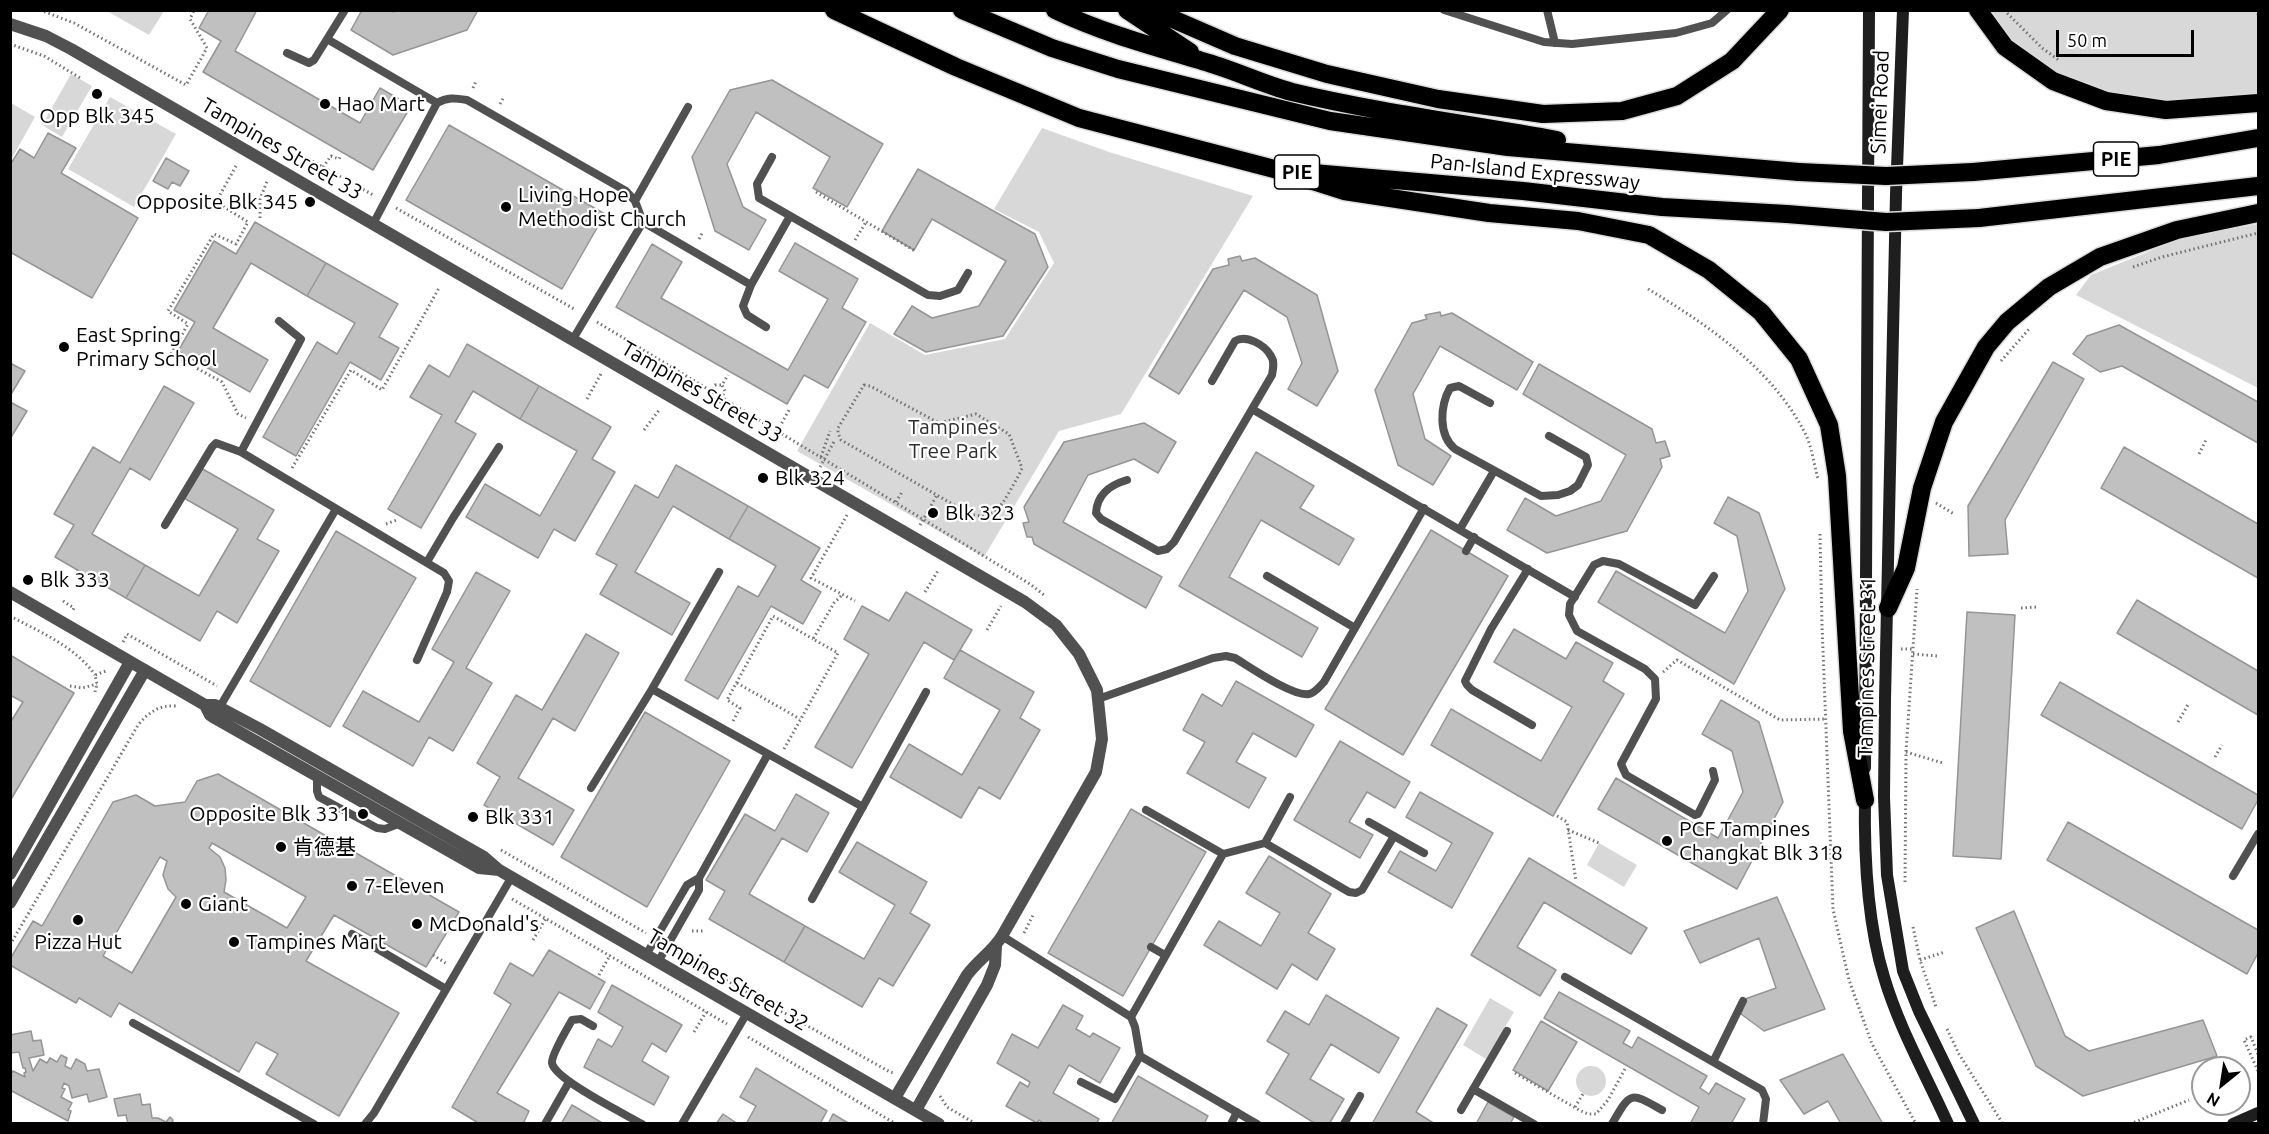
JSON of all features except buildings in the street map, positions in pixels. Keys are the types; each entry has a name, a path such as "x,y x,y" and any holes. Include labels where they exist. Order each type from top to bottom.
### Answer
{"highway":[{"name":"Pan-Island Expressway","path":"834,10 956,67 1079,118 1278,170 1523,191 1662,207 1886,222 1979,218 2259,186"},
{"name":"Pan-Island Expressway","path":"962,10 1052,48 1119,69 1216,94 1330,121 1508,147 1799,172 1886,176 1973,172 2159,155 2259,138"},
{"path":"1055,10 1080,22 1143,45 1204,61 1289,91 1378,111 1509,131 1662,159"},
{"path":"1127,10 1204,61"},
{"path":"1152,10 1235,46 1327,74 1438,99 1543,114 1622,111 1677,96 1732,61 1780,10"},
{"path":"1978,10 2005,47 2024,61 2053,81 2106,101 2166,110 2259,103"},
{"path":"1278,170 1344,191 1489,213 1578,221 1650,235 1709,270 1761,312 1799,359 1828,425 1837,476 1852,731 1865,800"},
{"path":"1888,608 1906,568 1922,488 1944,422 1986,347 2007,322 2049,287 2100,257 2177,230 2259,213"}],"main road":[{"name":"Simei Road","path":"1868,193 1869,10"},
{"name":"Simei Road","path":"1896,194 1903,10"},
{"name":"Tampines Street 31","path":"1868,193 1865,800 1868,877 1874,932 1884,976 1896,1011 1948,1124"},
{"name":"Tampines Street 31","path":"1896,194 1884,797 1887,875 1903,971 1919,1011 1974,1124"},
{"path":"2233,1124 2259,1113"}],"street":[{"name":"Tampines Street 33","path":"10,24 46,36 71,49 813,478 1025,602 1056,625 1079,654 1097,690 1102,739 1096,772 999,941 979,960 968,975 895,1098"},
{"path":"10,592 145,670 10,903"},
{"path":"23,882 10,875 130,662"},
{"name":"Tampines Street 32","path":"145,670 205,705 210,715 216,713 260,729 484,857 511,878 939,1124"},
{"name":"Tampines Street 32","path":"216,713 317,776 478,868 499,870"},
{"name":"Tampines Street 33","path":"916,1110 987,985 995,964 999,941"}],"lane":[{"path":"287,54 309,63 314,60 345,10"},
{"path":"1444,10 1544,42 1572,44 1676,33 1712,23 1727,10"},
{"path":"1547,10 1555,43"},
{"path":"327,39 437,103"},
{"path":"373,224 437,103 445,99 466,100 626,191 635,201 643,222 751,285"},
{"path":"635,201 688,107"},
{"path":"772,157 757,184 756,192 759,198 928,295 940,296 958,290 968,273"},
{"path":"766,327 747,315 742,306 751,285 790,216"},
{"path":"573,339 643,222"},
{"path":"241,452 301,339 279,321"},
{"path":"1127,480 1105,491 1100,497 1096,513 1101,519 1158,550 1167,549 1174,542 1272,375 1274,364 1271,356 1263,348 1245,337 1239,338 1212,381"},
{"path":"1490,404 1459,386 1450,388 1441,410 1443,424 1451,446 1541,496 1558,495 1570,491 1578,485 1588,461 1586,457 1549,436"},
{"path":"1252,409 1575,597"},
{"path":"165,525 216,443 241,452 444,573 449,581 447,592 417,660"},
{"path":"428,562 453,518 499,447"},
{"path":"1461,529 1494,471"},
{"path":"1098,699 1213,658 1226,656 1235,658 1294,691 1308,694 1316,691 1324,682 1424,508"},
{"path":"216,713 336,509"},
{"path":"1466,551 1474,537"},
{"path":"1713,771 1715,780 1698,814 1695,815 1626,775 1621,764 1656,699 1655,679 1645,669 1577,631 1569,615 1570,604 1594,565 1603,561 1619,564 1695,605 1714,576"},
{"path":"1528,569 1491,629 1465,681 1472,690 1532,725"},
{"path":"591,788 652,689 719,572"},
{"path":"1267,576 1355,628"},
{"path":"652,689 863,807"},
{"path":"812,899 926,692"},
{"path":"658,962 699,890 699,878 768,754"},
{"path":"1265,843 1290,796"},
{"path":"1146,810 1223,854 1265,843 1349,892 1356,893 1362,890 1394,836"},
{"path":"1370,822 1424,853"},
{"path":"2234,876 2259,834"},
{"path":"1131,1017 1223,854"},
{"path":"365,1124 374,1113 511,878"},
{"path":"646,955 687,885 699,878"},
{"path":"352,934 446,989"},
{"path":"999,941 1017,945 1131,1017 1140,1056 1114,1100 1081,1082"},
{"path":"1151,947 1165,955"},
{"path":"1565,977 1762,1090 1765,1094 1762,1124"},
{"path":"1713,1062 1743,1001"},
{"path":"682,1124 747,1013"},
{"path":"593,1026 581,1019 572,1020 552,1058 554,1068 569,1082 642,1124"},
{"path":"133,1023 314,1124"},
{"path":"1461,1110 1507,1031"},
{"path":"1140,1056 1257,1124"},
{"path":"545,1124 569,1082"},
{"path":"1473,1089 1534,1124"},
{"path":"1344,1124 1360,1096"},
{"path":"1612,1124 1626,1100 1631,1097 1638,1097 1662,1110"},
{"path":"1231,1124 1237,1112"}],"path":[{"path":"40,10 74,23 186,85 207,48 190,19 194,10"},
{"path":"2004,10 2042,48 2068,67"},
{"path":"2254,10 2259,14"},
{"path":"10,44 44,56 82,79"},
{"path":"324,167 331,156 339,159 341,155"},
{"path":"312,161 587,316 924,519 1030,584 1048,598"},
{"path":"236,166 216,202 248,222 236,244 214,234 168,311 188,324 171,354 222,382 238,414 255,423"},
{"path":"260,218 260,199 274,166"},
{"path":"816,192 915,251"},
{"path":"2123,270 2162,257 2259,234"},
{"path":"286,479 351,370 382,390 439,288"},
{"path":"1648,289 1691,315 1740,353 1778,392 1806,436 1820,488"},
{"path":"1996,369 2034,324"},
{"path":"587,399 608,360"},
{"path":"722,385 728,375"},
{"path":"864,384 939,423 976,414 1009,434 1022,468 995,512 987,516 976,516 937,495 839,437 838,429 864,384"},
{"path":"698,412 715,385 722,385"},
{"path":"711,420 723,398 725,391 722,385"},
{"path":"644,430 660,409"},
{"path":"766,451 789,410"},
{"path":"823,458 830,431"},
{"path":"813,478 835,440"},
{"path":"2199,454 2206,440"},
{"path":"896,502 902,492"},
{"path":"913,537 937,495"},
{"path":"1930,499 1954,514"},
{"path":"848,513 811,578 855,601"},
{"path":"1820,534 1833,909 1849,980 1872,1044 1916,1124"},
{"path":"925,592 939,567 948,572"},
{"path":"1905,885 1906,752 1917,580"},
{"path":"813,639 834,603 842,594"},
{"path":"987,630 1002,604"},
{"path":"2021,608 2037,607"},
{"path":"10,615 72,651 87,664 95,675"},
{"path":"728,731 740,708 728,700 773,616 838,653 778,759"},
{"path":"116,654 127,634 228,692"},
{"path":"1913,654 1937,656"},
{"path":"1655,679 1677,660 1780,720 1826,719"},
{"path":"737,683 800,719"},
{"path":"70,686 82,688 97,684"},
{"path":"2178,722 2188,703"},
{"path":"10,945 138,725 157,709 168,706 185,710"},
{"path":"2215,757 2222,745"},
{"path":"1906,752 1943,763"},
{"path":"1557,816 1567,822 1576,881"},
{"path":"1568,830 1599,843"},
{"path":"494,846 655,939"},
{"path":"502,893 896,1124"},
{"path":"1017,945 1035,913"},
{"path":"533,940 546,918"},
{"path":"1913,926 1920,960 1936,1008"},
{"path":"599,975 618,940"},
{"path":"667,947 890,1072 913,1068"},
{"path":"1920,960 1945,952"},
{"path":"694,1032 706,1012"},
{"path":"1945,1026 1959,1054 2003,1124"},
{"path":"2258,1052 2251,1037 2244,1040 2259,1071"},
{"path":"1515,1072 1588,1114 1596,1114 1602,1109 1626,1067"},
{"path":"934,1080 947,1107 976,1124"},
{"path":"1605,1089 1612,1093"},
{"path":"1575,1107 1583,1094"},
{"path":"2130,1124 2189,1100"}],"green space":[{"path":"107,11 164,11 149,35"},
{"path":"1986,11 2258,11 2258,96 2167,103 2108,95 2057,75 2009,41"},
{"path":"71,74 92,86 62,137 42,125"},
{"path":"110,97 176,134 134,207 68,169"},
{"path":"11,103 35,117 11,160"},
{"name":"Tampines Tree Park","path":"1042,128 1109,152 1253,196 1121,414 1059,431 984,557 797,451 870,323 925,355 1005,339 1054,263 1039,232 994,209"},
{"path":"2258,224 2258,388 2076,295 2091,275 2182,238"},
{"path":"1599,843 1637,865 1624,887 1587,865"},
{"path":"1490,998 1514,1012 1486,1059 1463,1045"},
{"path":"1591,1066 1602,1070 1606,1081 1602,1092 1591,1096 1580,1092 1576,1081 1580,1070"}],"place":[{"name":"Opp Blk 345","path":"97,94"},
{"name":"Hao Mart","path":"325,104"},
{"name":"Opposite Blk 345","path":"310,202"},
{"name":"Living Hope Methodist Church","path":"506,207"},
{"name":"East Spring Primary School","path":"64,347"},
{"name":"Blk 324","path":"763,478"},
{"name":"Blk 323","path":"933,513"},
{"name":"Blk 333","path":"28,580"},
{"name":"Opposite Blk 331","path":"363,814"},
{"name":"Blk 331","path":"473,817"},
{"name":"PCF Tampines Changkat Blk 318","path":"1667,841"},
{"name":"肯德基","path":"281,847"},
{"name":"7-Eleven","path":"352,886"},
{"name":"Giant","path":"186,904"},
{"name":"Pizza Hut","path":"78,920"},
{"name":"McDonald's","path":"417,924"},
{"name":"Tampines Mart","path":"234,942"}]}
